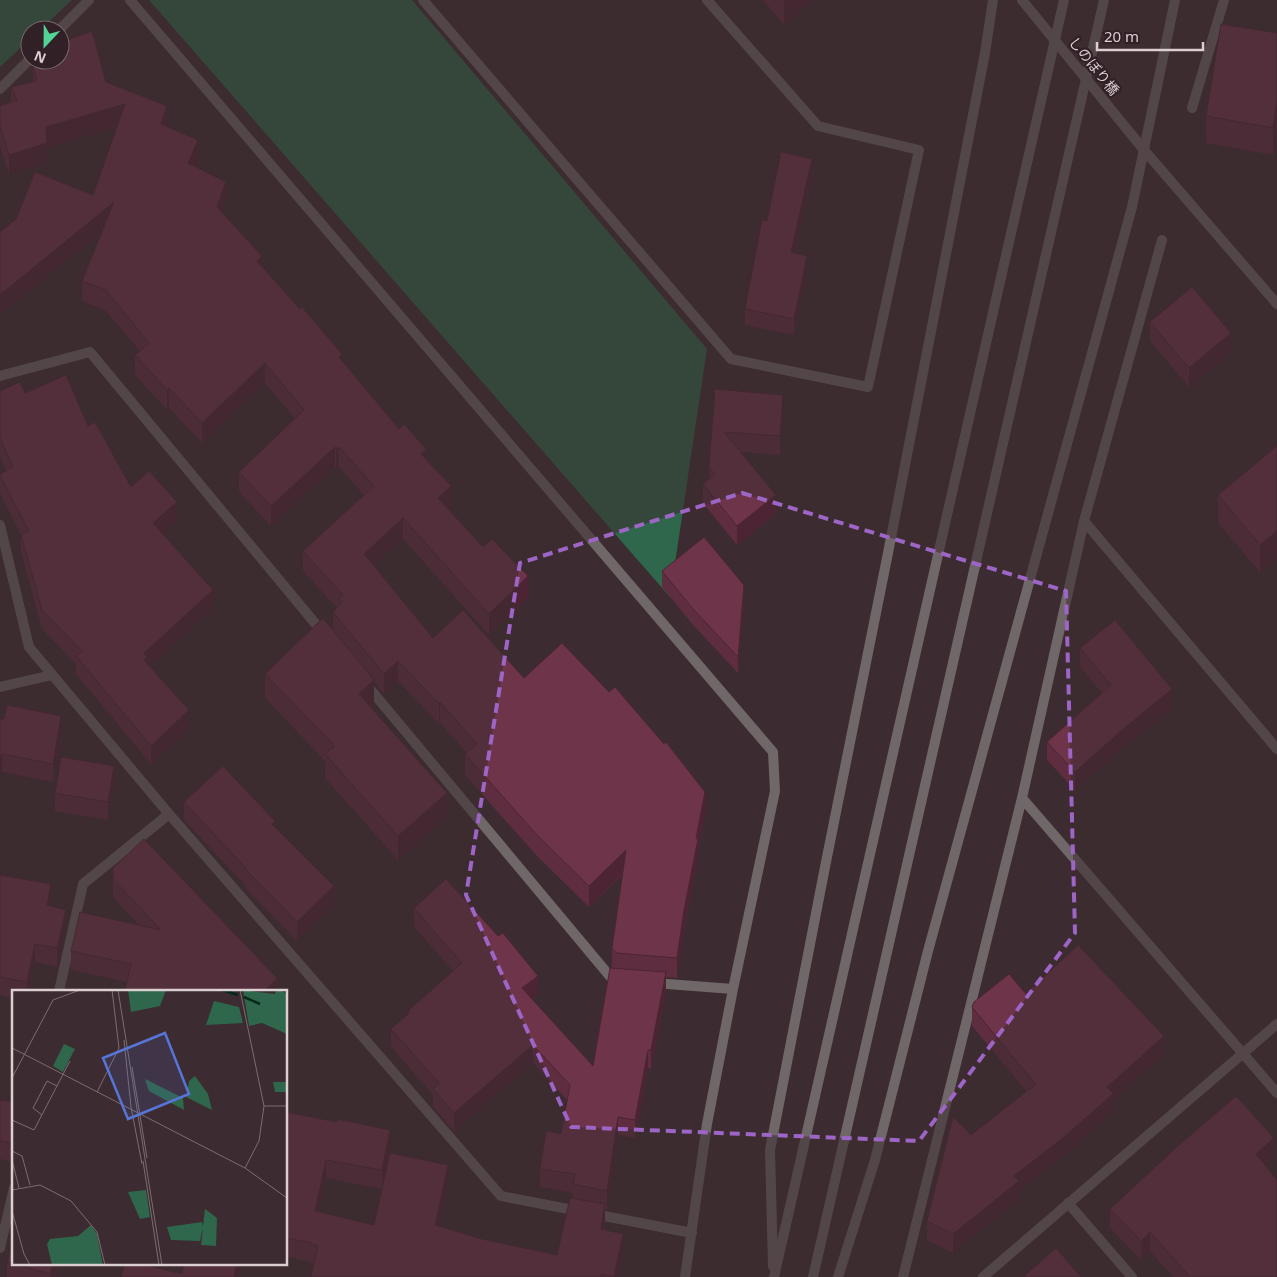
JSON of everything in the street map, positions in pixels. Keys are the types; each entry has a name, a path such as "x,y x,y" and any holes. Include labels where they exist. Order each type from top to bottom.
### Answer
{"street":[{"path":"69,20 90,0"},
{"path":"130,0 773,752 775,791 732,989 707,1124 685,1277"},
{"path":"423,0 731,359 868,387 919,150 818,126 707,0"},
{"path":"774,1277 770,1150 985,53 993,0"},
{"name":"しのぼり橋","path":"1022,0 1144,150 1277,304"},
{"path":"774,1277 1064,0"},
{"path":"813,1277 1104,0"},
{"path":"838,1277 876,1160 928,951 1132,207 1175,0"},
{"path":"1192,108 1224,0"},
{"path":"0,89 20,69"},
{"path":"903,1277 1022,798 1084,521 1162,240"},
{"path":"0,376 90,352 332,643"},
{"path":"1084,521 1277,749"},
{"path":"0,524 29,647 169,814 501,1196 692,1234"},
{"path":"0,687 52,674"},
{"path":"358,674 613,980 732,989"},
{"path":"1022,798 1277,1093"},
{"path":"59,990 83,884 169,814"},
{"path":"983,1277 1277,1024"},
{"path":"0,1248 12,1197"},
{"path":"1068,1204 1132,1277"}],"highlighted area":[{"path":"742,493 1066,591 1075,933 919,1141 571,1127 466,895 520,563"}],"green space":[{"path":"0,0 72,0 51,20 20,20 20,48 0,67"},
{"path":"149,0 412,0 707,349 670,597"}],"building":[{"path":"1221,24 1277,33 1277,101 1273,128 1206,116"},
{"path":"92,31 106,82 167,106 161,124 198,140 188,163 226,182 217,207 262,256 257,261 300,309 302,307 342,354 339,357 399,429 404,424 426,449 421,454 451,486 438,498 483,547 492,539 528,576 489,614 403,518 364,554 433,638 463,610 524,678 562,643 609,692 615,687 664,744 666,742 705,792 677,958 616,953 612,948 626,850 589,886 537,835 465,754 477,744 440,702 439,704 398,661 384,674 333,612 342,603 339,599 343,595 303,551 374,486 339,447 336,449 335,447 271,506 239,472 304,410 265,363 202,423 169,388 167,390 135,355 149,343 106,290 82,281 114,202 0,295 0,232 16,219 35,172 93,195 125,104 46,127 47,143 9,155 0,126 0,106 17,100 11,87 37,81 34,70 70,70 70,39"},
{"path":"781,152 812,159 791,252 807,256 794,319 745,309 762,220 767,221"},
{"path":"1192,287 1231,333 1189,368 1150,322"},
{"path":"66,375 88,426 95,422 131,487 149,471 177,502 153,523 213,590 144,653 147,657 144,660 189,710 151,746 76,656 82,651 42,610 21,534 29,531 0,476 0,474 13,467 0,438 0,391 20,382 25,393"},
{"path":"715,389 783,395 780,436 724,432 776,495 737,526 703,484 715,474 709,467"},
{"path":"1277,446 1277,531 1260,545 1218,495"},
{"path":"704,537 744,585 738,657 693,609 662,571"},
{"path":"323,618 374,680 359,694 447,793 398,836 325,754 335,746 265,674"},
{"path":"1115,620 1172,689 1075,772 1047,742 1111,685 1080,648"},
{"path":"7,705 61,716 53,764 2,754 0,760 0,719 4,719"},
{"path":"61,757 114,766 108,802 55,793"},
{"path":"223,766 275,821 272,824 334,886 297,922 245,869 184,802"},
{"path":"144,839 277,978 265,990 125,990 131,964 71,951 80,912 161,930 113,879 113,868"},
{"path":"0,875 51,884 47,905 66,910 57,948 35,944 27,982 0,977"},
{"path":"446,879 498,936 503,933 538,976 522,988 593,1066 610,968 666,972 651,1050 648,1050 635,1120 618,1117 607,1191 573,1184 575,1174 540,1169 546,1131 561,1134 570,1085 533,1045 454,1113 433,1089 439,1083 391,1029 409,1013 408,1011 462,963 414,908"},
{"path":"1078,945 1164,1036 1107,1087 1113,1094 1064,1137 1014,1176 1019,1181 953,1234 927,1221 953,1117 971,1135 1036,1084 972,1007 974,1002 1009,974 1026,994"},
{"path":"1236,1096 1274,1138 1256,1154 1277,1180 1277,1277 1190,1277 1150,1232 1141,1241 1110,1209 1178,1146"},
{"path":"0,1100 12,1102 12,1143 0,1141"},
{"path":"288,1112 337,1122 337,1119 390,1130 382,1170 326,1160 315,1211 374,1225 390,1153 448,1165 435,1225 482,1239 557,1255 570,1198 605,1204 601,1229 623,1234 614,1277 601,1274 601,1277 311,1277 318,1246 288,1238"},
{"path":"12,1245 12,1263 7,1262"},
{"path":"1056,1248 1081,1277 1023,1277"},
{"path":"14,1264 53,1264 50,1274"},
{"path":"125,1264 142,1264 182,1274 184,1264 237,1264 234,1277 121,1277"}]}
